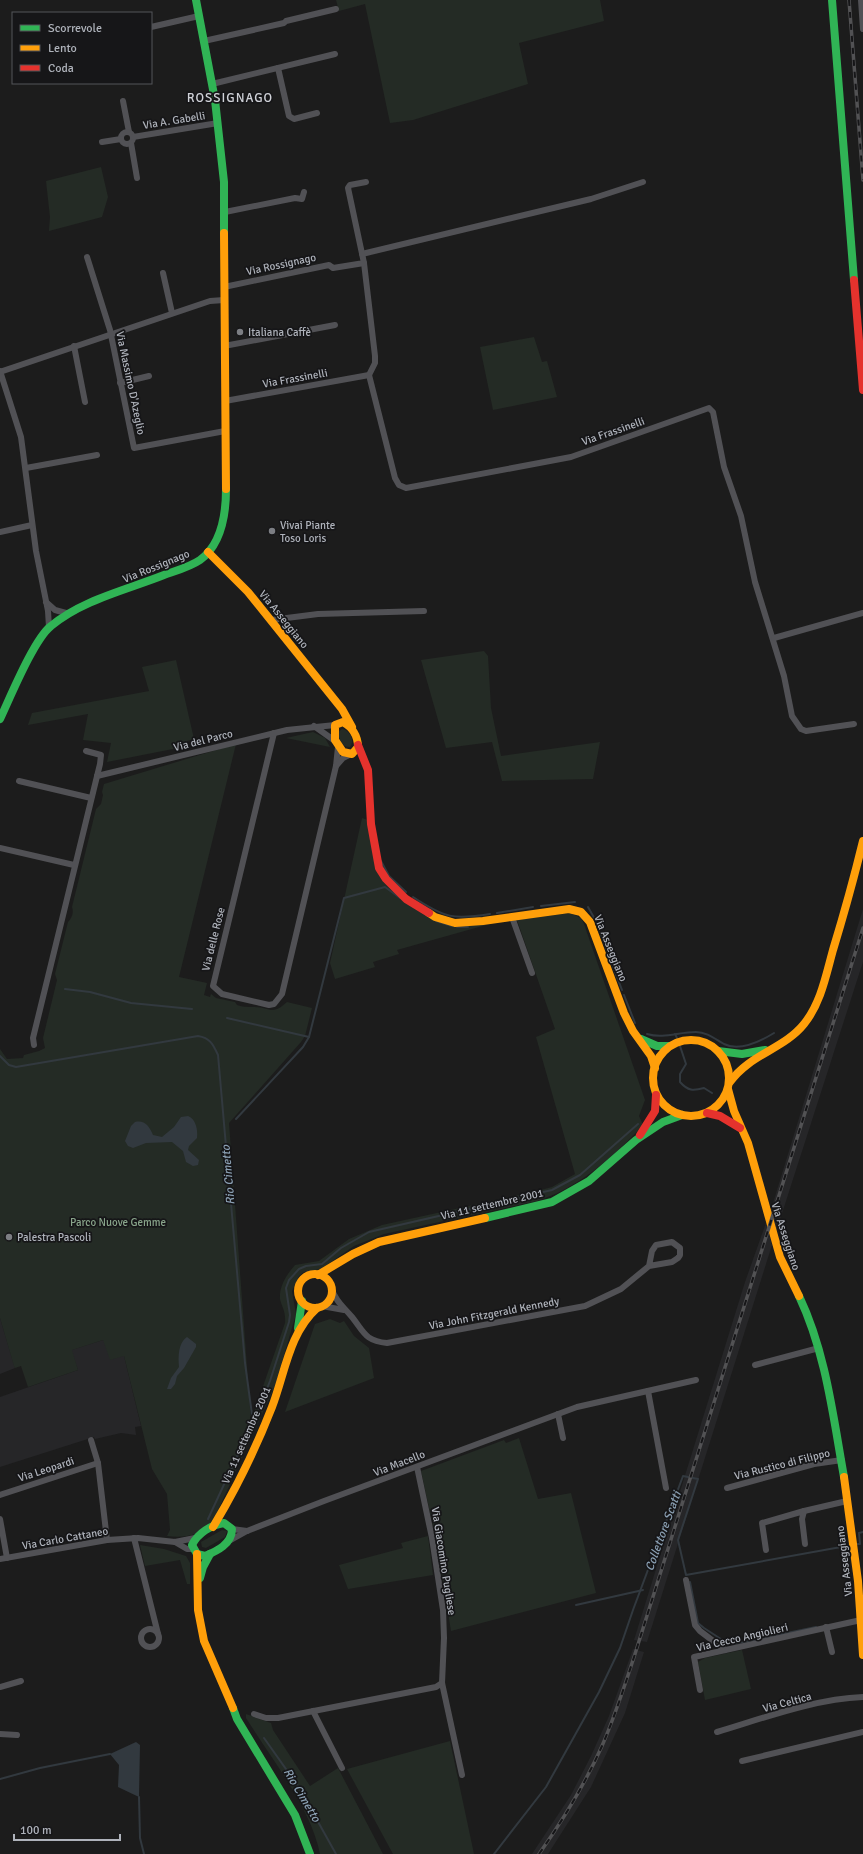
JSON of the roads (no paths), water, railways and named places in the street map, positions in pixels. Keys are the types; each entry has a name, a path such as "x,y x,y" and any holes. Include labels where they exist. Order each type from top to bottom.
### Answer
{"street":[{"name":"Via Rossignago","path":"0,719 37,644 49,627 66,613 90,602 178,570 200,560 217,540 226,517 224,182 218,123 212,84 196,0"},
{"path":"832,0 863,390"},
{"path":"861,0 863,29"},
{"path":"204,41 284,23 286,21 336,9"},
{"path":"152,27 199,16"},
{"path":"212,84 335,54"},
{"path":"278,68 289,116 294,119 317,113"},
{"name":"Via A. Gabelli","path":"123,101 128,132 133,137"},
{"name":"Via A. Gabelli","path":"133,137 218,123"},
{"name":"Via A. Gabelli","path":"121,139 124,132 128,132"},
{"name":"Via A. Gabelli","path":"133,137 131,143 137,178"},
{"path":"102,142 121,139 124,143 131,143"},
{"path":"364,263 348,188 350,186 366,182"},
{"path":"362,254 591,199 643,182"},
{"path":"225,212 295,198 302,199 304,192"},
{"name":"Via Massimo D'Azeglio","path":"88,257 110,330 109,334 134,448 225,431"},
{"name":"Via Rossignago","path":"224,287 329,265 332,268 364,263"},
{"name":"Via Frassinelli","path":"364,263 375,356 375,363 370,375 395,478 399,485 406,488 571,457 709,408 713,412 724,467 741,516 755,582 774,638 792,716 801,729 813,732 854,724"},
{"path":"163,273 172,313"},
{"path":"49,627 46,602 38,567 21,437 0,372 172,313 210,301 224,300"},
{"path":"224,346 335,325"},
{"path":"74,346 85,402"},
{"name":"Via Frassinelli","path":"225,401 370,375"},
{"path":"120,383 149,376"},
{"path":"26,468 97,455"},
{"path":"0,532 32,525"},
{"name":"Via Asseggiano","path":"208,552 237,580 271,620 342,709 352,727 368,770 371,824 379,868 386,880 406,899 435,917 450,922 483,921 570,908 587,916 630,1027 646,1048 654,1063 653,1081 656,1093"},
{"path":"46,602 55,610 66,613"},
{"path":"271,620 318,614 424,611"},
{"path":"774,638 863,613"},
{"path":"336,744 334,730 339,712 337,704"},
{"path":"336,724 347,724 352,727"},
{"name":"Via del Parco","path":"97,776 274,733 336,724"},
{"path":"314,726 336,744"},
{"name":"Via delle Rose","path":"274,733 213,979 213,986 222,994 269,1005 274,1004 282,994 336,766 336,744"},
{"name":"Via Asseggiano","path":"336,744 351,754 362,764 369,797"},
{"path":"336,766 343,758 356,751 358,745"},
{"path":"34,1045 33,1038 74,865 97,776 101,754 86,751"},
{"path":"19,781 91,798"},
{"path":"656,1093 669,1110 682,1115 695,1116 707,1113 722,1101 733,1075 784,1042 797,1031 809,1016 817,1002 849,900 863,841"},
{"path":"0,848 74,865"},
{"path":"512,917 532,973"},
{"path":"637,1037 657,1046 669,1046 679,1042 694,1040 710,1044 718,1050 742,1054 770,1050"},
{"path":"654,1068 661,1054 669,1046"},
{"name":"Via Asseggiano","path":"718,1050 727,1065 729,1086 740,1128 748,1143 780,1257 810,1320 826,1372 842,1460 861,1602 863,1655"},
{"name":"Via 11 settembre 2001","path":"636,1140 653,1118 658,1102 656,1093"},
{"path":"707,1113 720,1116 740,1128"},
{"name":"Via 11 settembre 2001","path":"213,1527 229,1500 277,1394 297,1333 302,1301 298,1292 301,1282 308,1276 318,1275 353,1254 379,1242 552,1202 589,1181 636,1140 663,1122 682,1115"},
{"path":"672,1242 680,1248 680,1255 676,1260 649,1266 652,1251 656,1245 672,1242"},
{"name":"Via 11 settembre 2001","path":"297,1333 307,1317 329,1300 331,1287 340,1263"},
{"name":"Via John Fitzgerald Kennedy","path":"331,1287 336,1300 350,1315 361,1331 369,1338 379,1342 396,1342 585,1306 621,1289 649,1266"},
{"path":"318,1275 327,1280 331,1287"},
{"path":"302,1301 308,1306 345,1311"},
{"path":"755,1365 819,1348"},
{"name":"Via Macello","path":"229,1541 247,1531 577,1407 696,1380"},
{"path":"648,1391 666,1488"},
{"path":"558,1414 563,1438"},
{"path":"91,1440 98,1463 107,1540"},
{"name":"Via Rustico di Filippo","path":"727,1488 814,1464 842,1460"},
{"name":"Via Leopardi","path":"0,1495 98,1463"},
{"name":"Via Giacomino Pugliese","path":"417,1467 432,1538 443,1610 444,1638 442,1682 462,1775"},
{"name":"Via 11 settembre 2001","path":"229,1500 230,1527 233,1533 229,1541"},
{"path":"766,1550 762,1523 847,1501"},
{"path":"804,1511 802,1519 805,1544"},
{"path":"0,1519 7,1558"},
{"name":"Via 11 settembre 2001","path":"195,1538 218,1524 230,1527"},
{"name":"Via Macello","path":"230,1527 247,1531"},
{"path":"134,1538 158,1634 158,1640 155,1645 150,1647 141,1641 141,1635 145,1630 150,1629 154,1621"},
{"name":"Via Carlo Cattaneo","path":"0,1559 107,1540 134,1538 174,1542 195,1538"},
{"path":"195,1538 192,1545 195,1551 198,1582 198,1610 204,1641 228,1701 250,1743 296,1815 310,1854"},
{"path":"195,1551 204,1556 210,1554 229,1541"},
{"name":"Via Carlo Cattaneo","path":"174,1542 187,1549 195,1551"},
{"path":"198,1582 203,1567 210,1554"},
{"path":"686,1580 695,1625 700,1631 725,1650"},
{"name":"Via Cecco Angiolieri","path":"700,1690 694,1657 861,1620"},
{"path":"826,1628 832,1652"},
{"path":"150,1629 158,1634"},
{"path":"0,1687 21,1681"},
{"path":"254,1714 266,1718 278,1718 436,1687 442,1682"},
{"name":"Via Celtica","path":"717,1732 810,1706 848,1698 863,1697"},
{"path":"313,1711 342,1768"},
{"path":"742,1761 863,1732"},
{"path":"0,1734 17,1735"}],"waterway":[{"path":"381,861 389,876 406,892"},
{"path":"236,1119 303,1047 309,1037 344,898 385,887 400,898"},
{"path":"413,897 433,909 450,916 467,917 490,914"},
{"path":"541,906 575,902"},
{"path":"497,913 533,907"},
{"path":"588,907 596,921 622,990"},
{"path":"436,921 452,926"},
{"path":"457,927 468,927"},
{"path":"65,989 90,992 131,1003 192,1009"},
{"path":"624,995 635,1023"},
{"path":"227,1018 309,1037"},
{"path":"647,1034 665,1036 689,1032 700,1032 711,1036 724,1044 737,1047 757,1042 774,1033"},
{"path":"675,1034 677,1038"},
{"name":"Rio Cimetto","path":"0,1056 9,1065 16,1067 198,1036 211,1042 218,1055 245,1363 253,1422 208,1519"},
{"path":"680,1046 686,1064 680,1074 680,1082 688,1089 697,1090 704,1088 712,1093"},
{"path":"259,1409 270,1381 289,1322 290,1315 286,1288 289,1280 299,1269 306,1266 322,1264 341,1248 369,1232 552,1190 580,1175 638,1124"},
{"name":"Collettore Scatti","path":"494,1854 546,1787 599,1692 620,1648 683,1476 698,1479 678,1540 686,1575 852,1545"},
{"name":"Collettore Scatti","path":"856,1544 860,1544 859,1533 863,1532"},
{"path":"690,1582 698,1623 727,1643 734,1644 816,1627"},
{"path":"576,1605 643,1590"},
{"name":"Rio Cimetto","path":"264,1738 298,1786 336,1854"},
{"path":"0,1779 40,1768 110,1754"},
{"path":"139,1797 140,1838 144,1854"}],"railway":[{"path":"849,0 863,180"},
{"path":"539,1854 557,1828 581,1788 602,1746 620,1700 863,928"}],"place":[{"name":"Italiana Caffè","path":"240,332"},
{"name":"Vivai Piante Toso Loris","path":"272,531"},
{"name":"Palestra Pascoli","path":"9,1237"}],"district":[{"name":"ROSSIGNAGO","path":"230,97"}],"park label":[{"name":"Parco Nuove Gemme","path":"118,1222"}]}
